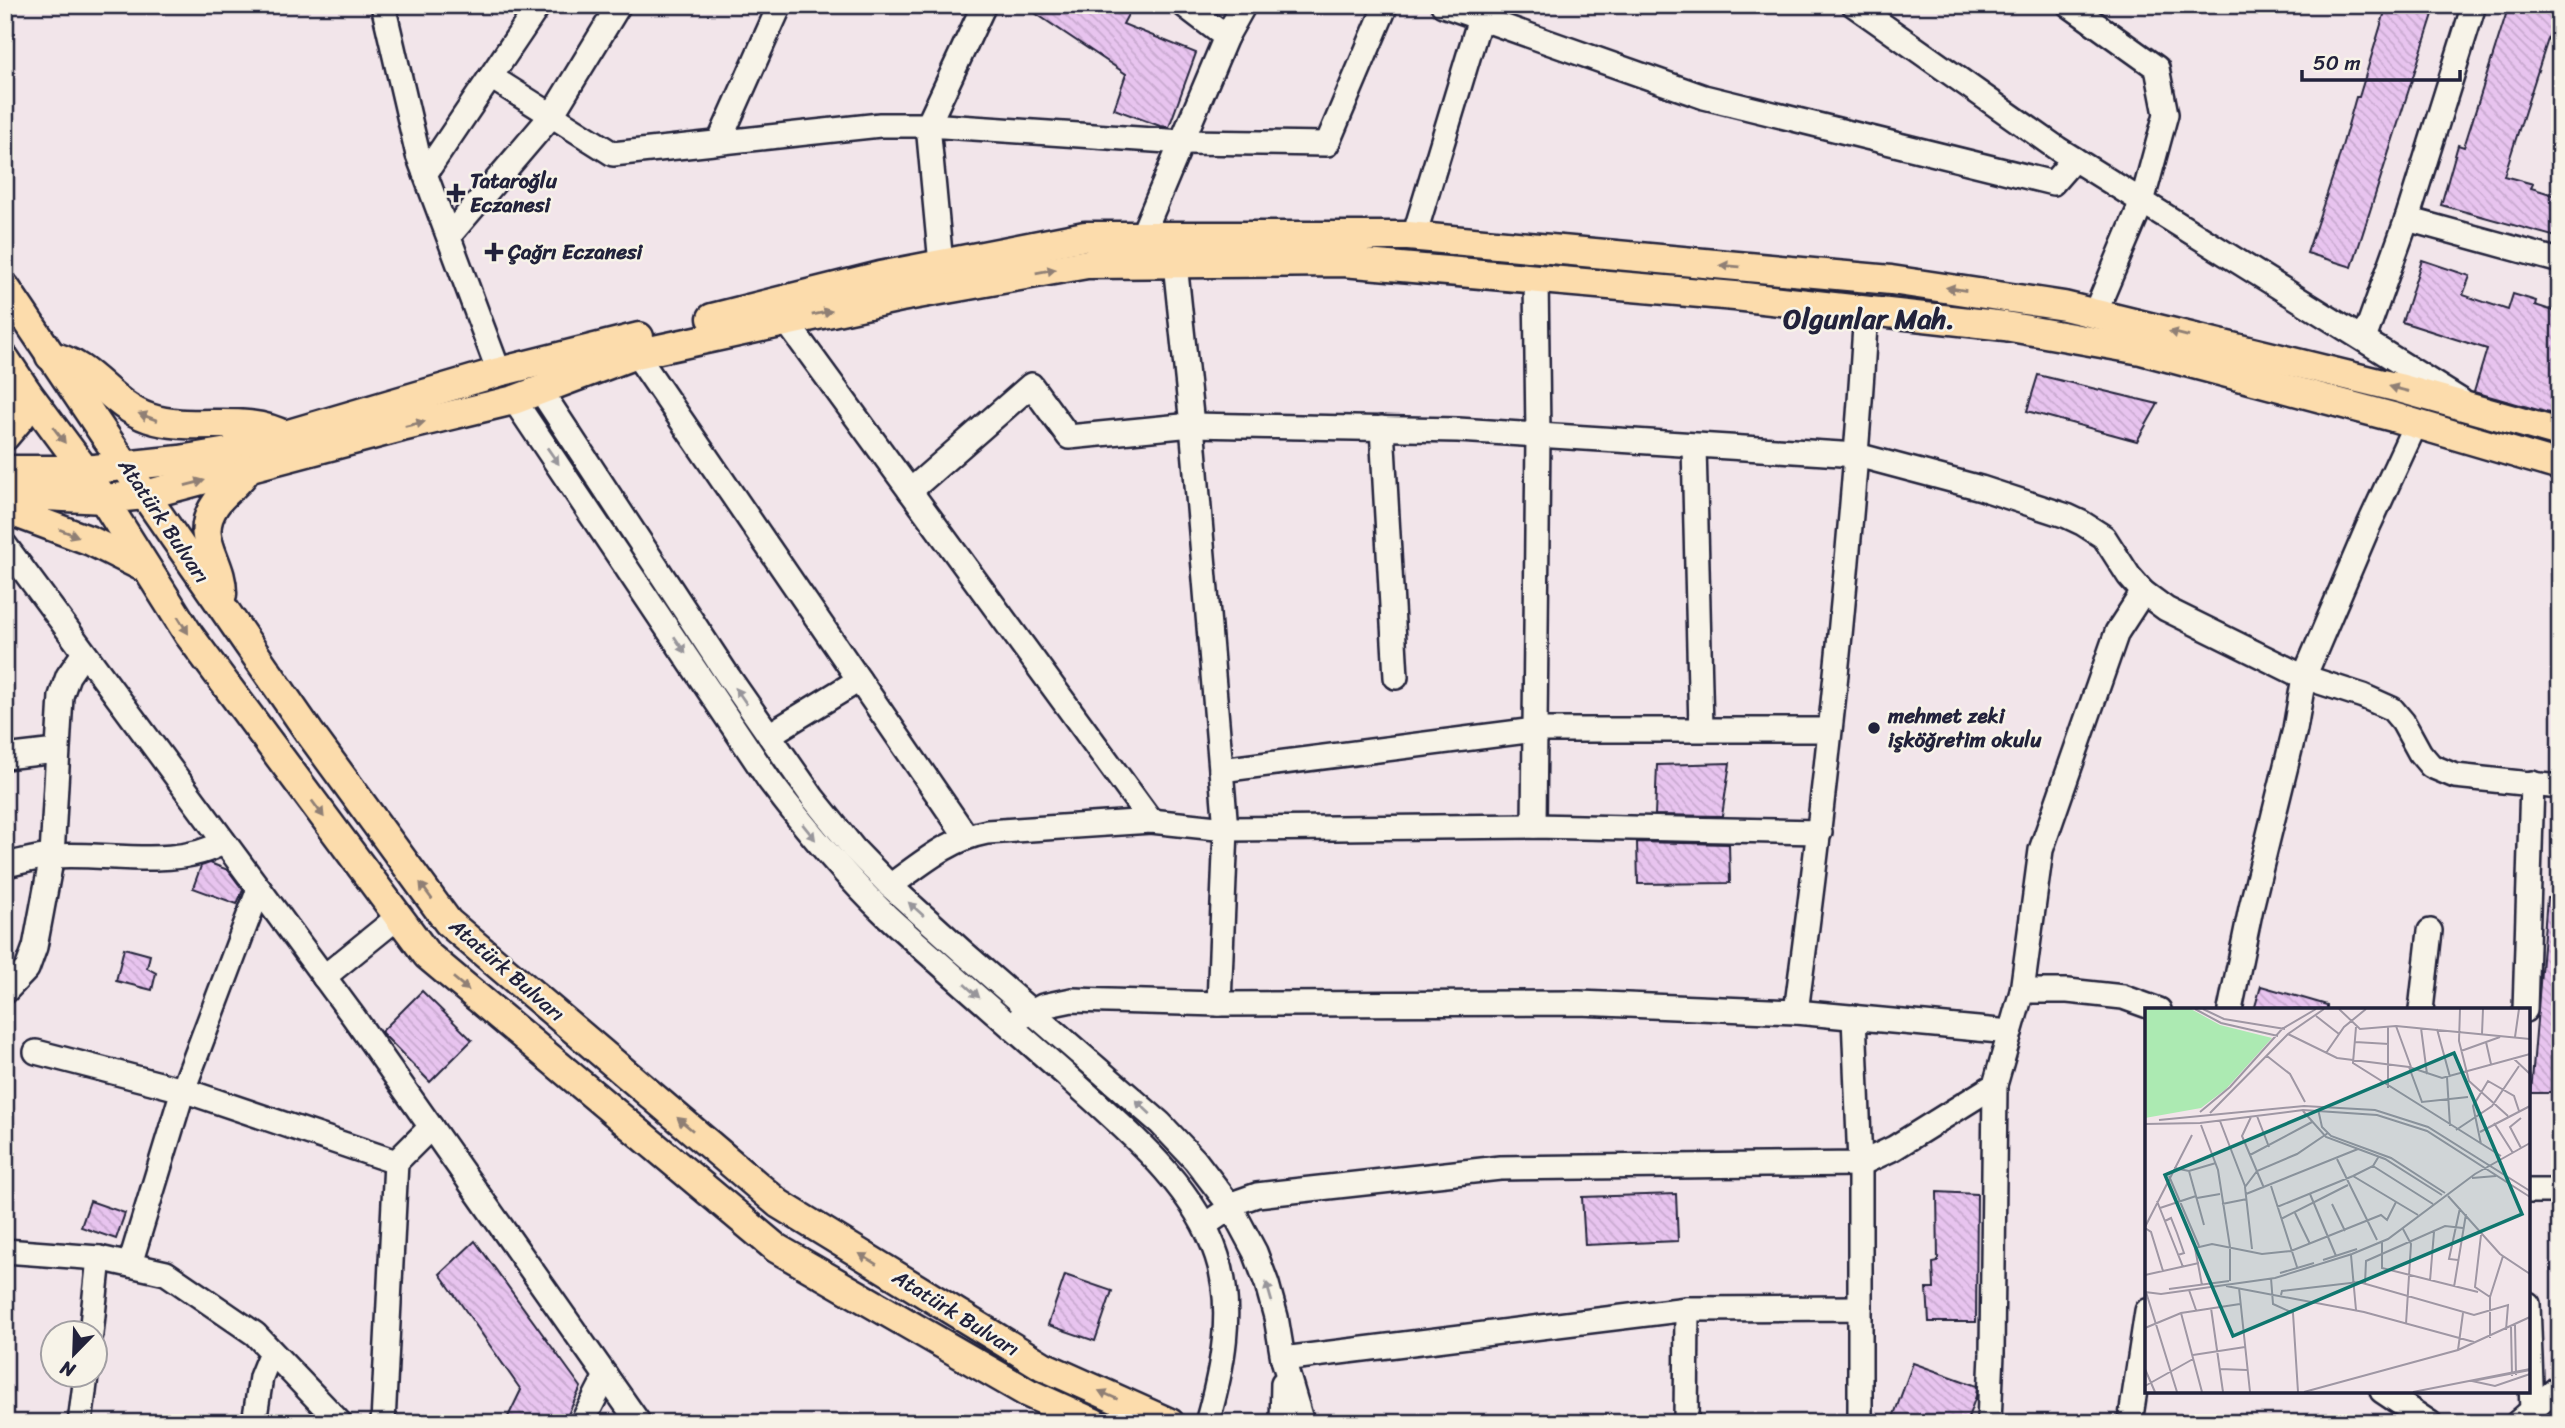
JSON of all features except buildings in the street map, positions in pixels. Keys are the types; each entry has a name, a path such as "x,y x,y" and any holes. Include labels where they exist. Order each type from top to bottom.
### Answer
{"main road":[{"path":"5,470 85,470 228,452 499,372 880,276 1085,236 1414,236 1891,280 2095,313 2560,433"},
{"path":"5,494 104,499 145,495 527,396 636,354 901,297 1087,264 1175,263 1343,262 1735,296 2005,326 2141,350 2416,423 2560,466"},
{"name":"Atatürk Bulvarı","path":"5,287 309,732 448,922 779,1204 1043,1366 1170,1423"},
{"path":"50,356 77,364 121,403 147,417 173,424 250,424 269,428 286,436"},
{"name":"Atatürk Bulvarı","path":"5,359 85,470 189,635 427,955 776,1248 1028,1393 1094,1423"},
{"path":"5,436 21,417 27,392"},
{"path":"221,604 222,583 206,544 208,518 220,498 236,485 248,468"},
{"path":"5,509 79,536 149,570"}],"street":[{"path":"383,5 418,155 499,372"},
{"path":"425,174 539,5"},
{"path":"449,236 552,115 619,5"},
{"path":"719,142 780,5"},
{"path":"941,264 928,125 984,5"},
{"path":"1184,5 1226,37"},
{"path":"1142,236 1226,37 1244,5"},
{"path":"491,77 613,154 880,125 928,125 1183,142 1326,144 1386,5"},
{"path":"1443,5 1482,12 1704,97 2053,183 2074,159"},
{"path":"1854,5 2074,159 2475,409"},
{"path":"2069,5 2157,68 2166,114 2142,202 2095,313"},
{"path":"2364,339 2407,219 2474,5"},
{"path":"1414,236 1482,12"},
{"path":"2407,219 2560,261"},
{"path":"1175,263 1192,425 1226,829 1219,1004"},
{"path":"1534,826 1538,435 1536,279"},
{"path":"1796,1012 1820,832 1857,455 1866,310"},
{"path":"786,321 1151,821"},
{"path":"636,354 966,836"},
{"path":"910,491 1031,385 1069,437 1192,425 1382,428 1458,430 1857,455 1981,488 2067,516 2104,537 2129,576 2143,592 2166,609 2304,677 2363,696 2392,709 2431,766 2455,776 2560,787"},
{"path":"527,396 813,798 846,839 890,886 1160,1123 1195,1160 1231,1207 1255,1252 1267,1284 1283,1359 1302,1423"},
{"path":"527,396 769,780 809,833 887,915 1102,1108 1186,1194 1205,1225 1218,1257 1225,1289 1226,1322 1216,1394 1208,1423"},
{"path":"2230,1008 2251,908 2295,729 2304,677 2416,423"},
{"path":"1382,428 1396,677"},
{"path":"1694,446 1701,729"},
{"path":"5,545 324,977 639,1423"},
{"path":"1989,1423 1995,1085 2022,991 2041,850 2117,632 2143,592"},
{"path":"5,992 20,978 32,958 52,856 61,696 68,676 84,653"},
{"path":"769,735 859,680"},
{"path":"1221,770 1535,730 1829,730"},
{"path":"5,757 56,751"},
{"path":"2525,1008 2532,783"},
{"path":"890,886 953,842 966,836 987,832 1151,821 1226,829 1534,826 1820,832"},
{"path":"5,865 52,856 182,857 210,850 224,842"},
{"path":"130,1264 183,1090 259,889"},
{"path":"324,977 398,917"},
{"path":"2421,1008 2430,931"},
{"path":"2022,991 2067,991 2123,997 2153,1008"},
{"path":"1009,1024 1031,1011 1072,1000 1219,1004 1579,1003 1796,1012 2010,1032"},
{"path":"1854,1017 1860,1164 1860,1423"},
{"path":"36,1052 183,1090 396,1161"},
{"path":"1205,1225 1231,1207 1257,1195 1500,1168 1860,1164 1894,1148 1995,1085"},
{"path":"383,1423 396,1161 431,1127"},
{"path":"2530,1191 2560,1191"},
{"path":"5,1251 100,1258 166,1273 255,1334 340,1423"},
{"path":"93,1320 100,1258"},
{"path":"1283,1359 1687,1309 1860,1308"},
{"path":"1686,1423 1687,1309"},
{"path":"2130,1423 2145,1334"},
{"path":"254,1423 261,1377 271,1352"},
{"path":"1282,1423 1283,1359"},
{"path":"582,1423 606,1376"},
{"path":"2525,1416 2560,1386"},
{"path":"80,1423 84,1390"},
{"path":"2385,1393 2430,1423"},
{"path":"2525,1416 2526,1393"}],"place":[{"name":"Tataroğlu Eczanesi","path":"456,193"},
{"name":"Çağrı Eczanesi","path":"494,252"},
{"name":"mehmet zeki işköğretim okulu","path":"1874,728"}],"district":[{"name":"Olgunlar Mah.","path":"1869,318"}]}
